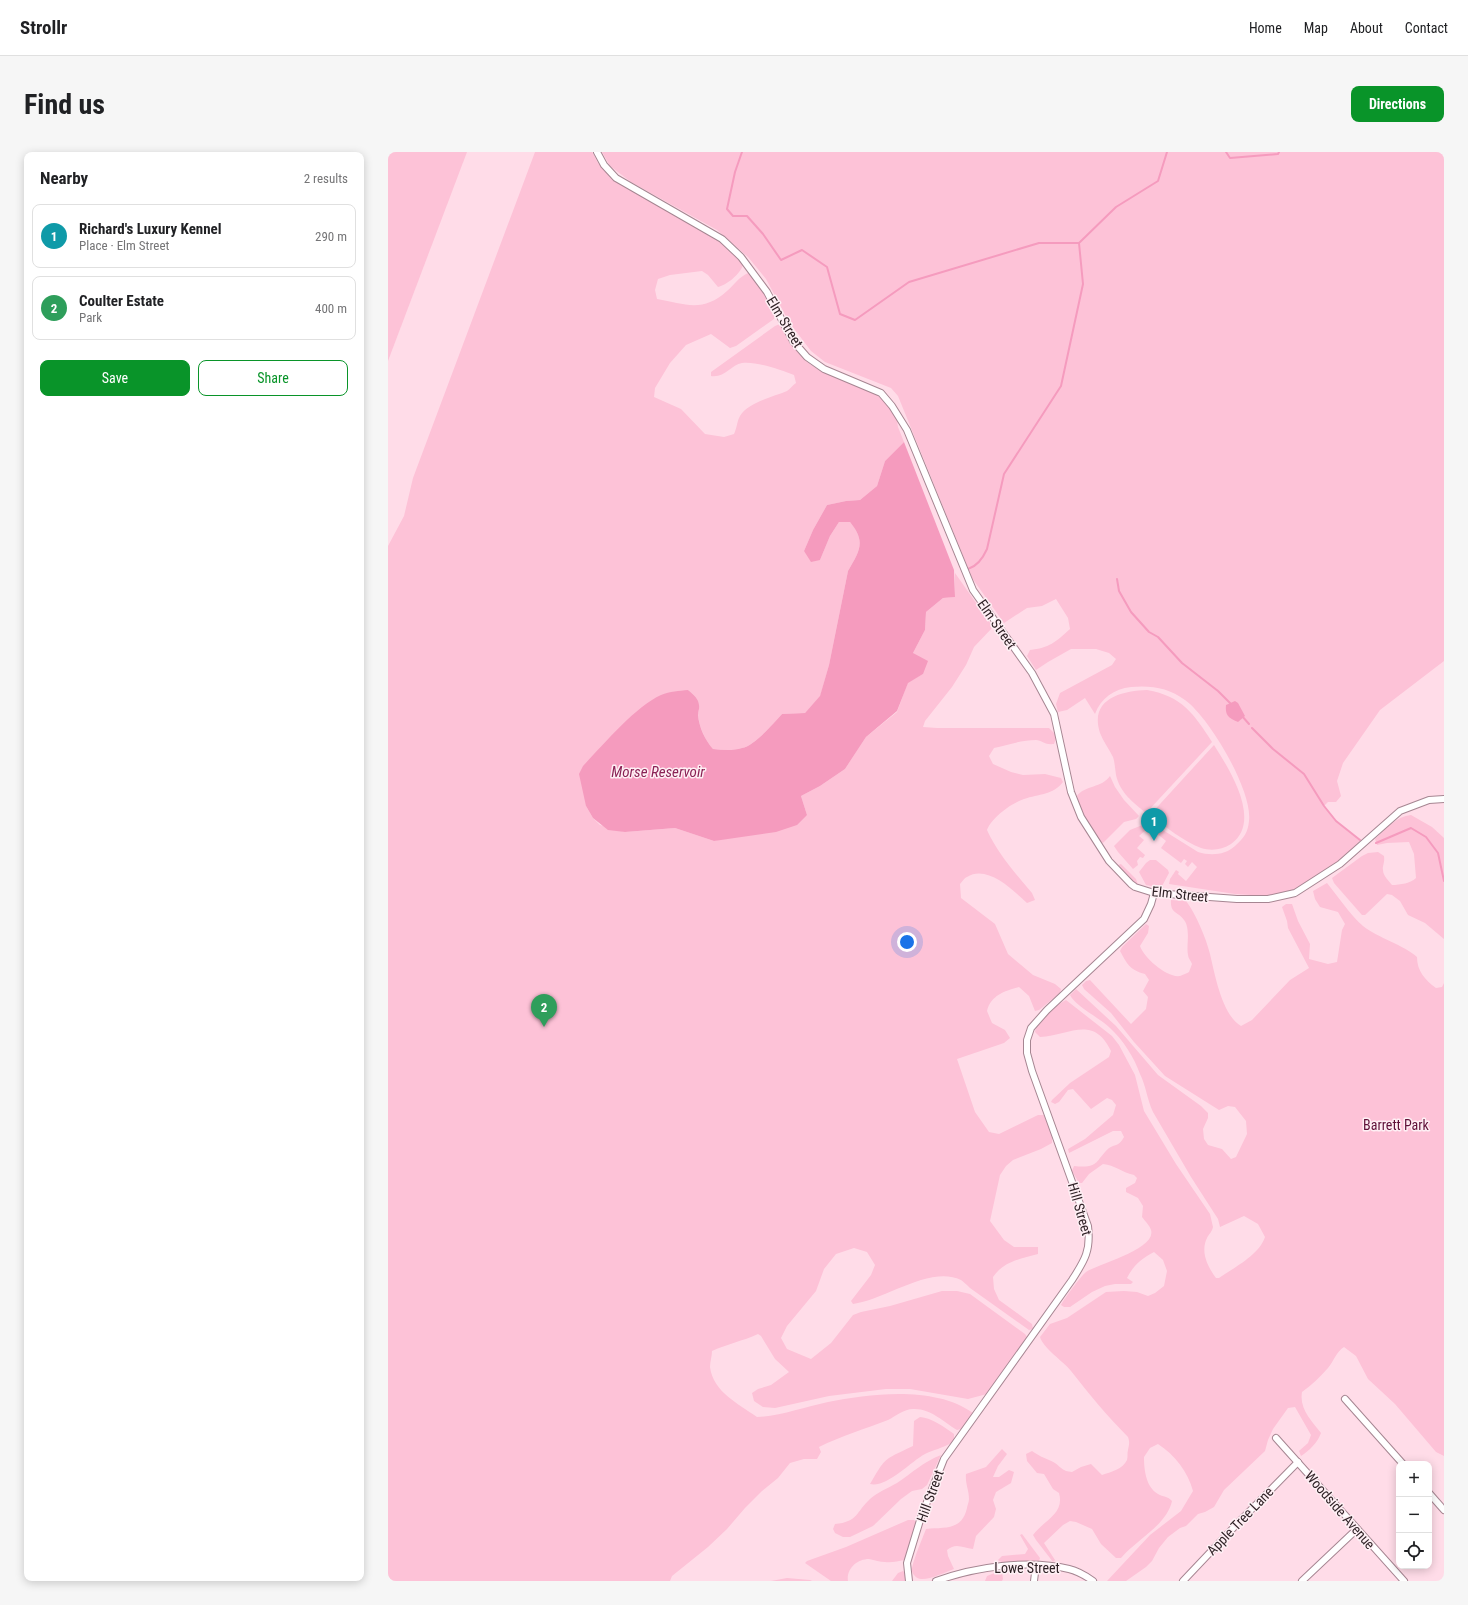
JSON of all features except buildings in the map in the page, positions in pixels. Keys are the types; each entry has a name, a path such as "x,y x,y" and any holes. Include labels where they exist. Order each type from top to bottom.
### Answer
{"street":[{"name":"Elm Street","path":"597,152 604,165 616,178 722,239 742,256 767,292 793,341 807,357 824,369 881,393 892,406 907,430 973,590 1032,673 1054,714 1071,792 1081,817 1106,856 1126,880 1135,887 1154,892 1237,899 1268,900 1295,893 1340,864 1400,811 1429,800 1444,799"},
{"name":"Hill Street","path":"909,1581 907,1563 921,1517 944,1459 1072,1280 1088,1253 1090,1241 1088,1226 1032,1071 1027,1053 1026,1040 1030,1028 1144,919 1151,904 1154,892"},
{"path":"1345,1399 1400,1461"},
{"name":"Woodside Avenue","path":"1276,1438 1404,1581"},
{"name":"Apple Tree Lane","path":"1183,1581 1298,1462"},
{"path":"1432,1496 1444,1510"},
{"path":"1302,1581 1357,1529"},
{"path":"1034,1581 1036,1565"},
{"name":"Lowe Street","path":"936,1581 950,1576 989,1568 1036,1565 1070,1569 1081,1573 1093,1581"}],"green space":[{"path":"388,152 467,152 388,361"},
{"path":"535,152 592,152 598,163 610,177 718,240 738,258 743,265 733,279 718,287 708,275 702,271 670,275 658,279 655,290 657,299 685,304 702,305 718,298 748,273 757,282 767,298 775,316 774,319 736,346 730,348 711,334 686,345 670,363 655,388 654,397 681,409 705,434 724,437 734,434 739,418 744,411 761,400 787,391 796,383 794,375 754,363 738,364 716,376 711,376 711,372 775,326 780,324 796,349 807,362 830,375 869,391 890,406 897,418 898,427 904,442 885,461 877,486 860,500 827,505 813,530 804,551 820,560 830,536 839,522 850,522 860,541 860,546 856,557 848,571 829,665 820,697 805,713 782,714 764,734 747,746 735,750 724,750 713,749 707,742 700,724 698,714 699,703 694,695 688,690 586,806 593,818 600,825 625,832 675,828 714,841 807,815 801,796 820,786 845,769 866,737 897,712 908,682 923,674 913,653 925,630 926,612 943,598 955,597 955,573 993,627 974,647 966,665 952,687 925,721 923,727 1049,728 1057,736 1054,744 1047,744 1036,740 1020,742 994,748 989,756 993,764 1011,772 1023,775 1045,774 1061,778 1063,782 1050,792 1024,799 1008,807 993,820 987,830 991,839 1013,871 1032,893 1035,900 1027,903 999,880 983,874 975,874 967,877 960,884 961,898 995,924 1008,954 1033,975 1055,984 1061,989 1060,993 1039,1010 1035,1011 1029,996 1019,987 999,994 992,1001 987,1011 992,1023 1005,1030 1010,1038 1004,1043 957,1059 975,1112 989,1132 999,1134 1038,1115 1044,1115 1052,1136 1052,1143 1013,1160 1006,1166 1000,1175 990,1221 1004,1240 1014,1247 1038,1247 1038,1254 1007,1264 1002,1267 993,1277 994,1289 999,1300 1032,1324 1033,1329 1029,1330 961,1280 949,1277 936,1277 922,1280 866,1301 853,1304 851,1301 871,1275 875,1265 867,1252 854,1248 836,1254 824,1269 816,1291 787,1326 781,1338 787,1349 811,1359 831,1343 853,1315 942,1291 957,1291 970,1294 1027,1337 987,1394 968,1399 910,1389 886,1389 829,1396 775,1408 763,1407 754,1401 752,1393 758,1389 771,1385 789,1372 775,1359 761,1336 758,1334 712,1351 710,1367 716,1384 735,1402 757,1417 775,1415 828,1402 864,1396 883,1394 922,1395 958,1404 973,1413 973,1416 961,1429 957,1430 931,1413 919,1409 910,1409 903,1411 888,1420 819,1447 821,1452 817,1459 804,1459 790,1463 778,1478 745,1508 727,1529 708,1547 672,1576 670,1581 388,1581 388,546 404,516 413,478"},
{"path":"602,152 1444,152 1444,661 1380,710 1343,763 1337,781 1341,796 1336,802 1328,802 1324,806 1336,821 1360,840 1355,848 1343,859 1297,889 1265,896 1235,894 1169,884 1170,879 1176,870 1179,872 1178,874 1186,881 1197,867 1192,862 1188,867 1185,864 1187,861 1184,859 1181,863 1161,848 1166,841 1149,827 1139,836 1144,840 1137,848 1145,855 1143,858 1140,857 1137,861 1138,865 1133,869 1114,846 1130,830 1150,822 1198,852 1208,854 1218,854 1231,849 1247,832 1249,821 1248,808 1244,792 1228,756 1206,722 1195,709 1179,696 1160,688 1146,686 1125,688 1114,692 1101,703 1095,714 1085,698 1067,710 1058,712 1056,704 1060,693 1112,665 1116,659 1109,653 1096,649 1071,649 1036,670 1027,656 1030,650 1042,648 1052,644 1061,637 1070,629 1068,618 1056,599 1042,606 1027,608 1004,623 972,578 898,396 891,388 825,362 811,351 789,322 766,279 748,257 717,230 631,182 610,166"},
{"path":"1147,690 1169,697 1186,708 1193,715 1212,742 1146,813 1128,797 1121,787 1116,775 1113,757 1101,736 1098,721 1099,712 1103,705 1110,699 1127,692"},
{"path":"1214,745 1227,767 1240,795 1244,809 1244,822 1240,834 1231,844 1224,848 1213,850 1201,848 1188,842 1150,815"},
{"path":"1110,776 1115,787 1124,800 1139,816 1136,819 1124,822 1103,843 1100,841 1081,810 1077,796 1084,790 1103,783"},
{"path":"1411,815 1432,827 1444,838 1444,939 1425,923 1408,915 1400,901 1392,895 1387,894 1365,915 1362,915 1334,883 1332,878 1362,856 1368,853 1378,852 1384,856 1383,872 1392,885 1398,885 1414,880 1416,878 1414,854 1409,842 1377,845 1375,839 1396,820"},
{"path":"1150,860 1156,860 1168,870 1169,873 1161,888 1146,885 1139,872"},
{"path":"1121,864 1136,879 1138,885 1134,883 1119,867 1118,865"},
{"name":"Barrett Park","path":"1327,883 1358,922 1369,930 1417,957 1418,967 1428,982 1436,988 1442,987 1444,983 1444,1456 1436,1452 1395,1404 1368,1379 1356,1356 1344,1347 1339,1351 1330,1365 1313,1384 1302,1392 1302,1404 1304,1409 1321,1433 1315,1443 1304,1454 1301,1456 1299,1451 1308,1443 1311,1435 1295,1407 1288,1408 1273,1429 1265,1451 1224,1490 1214,1507 1198,1514 1186,1526 1180,1528 1168,1537 1159,1548 1152,1561 1126,1581 1107,1581 1150,1535 1181,1511 1193,1491 1188,1477 1180,1464 1170,1453 1158,1444 1150,1448 1144,1457 1146,1478 1154,1491 1172,1501 1169,1510 1158,1525 1127,1551 1121,1558 1116,1558 1101,1544 1092,1529 1070,1521 1063,1525 1044,1543 1055,1560 1053,1562 1033,1535 1056,1512 1060,1500 1059,1493 1053,1489 1044,1474 1037,1473 1027,1461 1026,1454 1032,1451 1069,1472 1091,1464 1102,1475 1123,1466 1127,1459 1129,1442 1128,1437 1067,1367 1045,1346 1040,1337 1050,1324 1067,1318 1106,1292 1137,1292 1148,1296 1155,1293 1164,1286 1167,1271 1163,1260 1154,1252 1142,1260 1132,1270 1127,1278 1133,1282 1131,1284 1115,1284 1105,1286 1092,1292 1070,1307 1064,1307 1061,1305 1086,1272 1136,1250 1150,1237 1151,1230 1149,1225 1142,1217 1143,1206 1138,1198 1126,1192 1126,1188 1135,1183 1137,1178 1134,1175 1103,1164 1089,1174 1082,1183 1079,1183 1072,1171 1074,1166 1085,1167 1095,1164 1109,1148 1119,1143 1124,1137 1121,1131 1113,1131 1069,1153 1068,1149 1085,1139 1113,1115 1116,1105 1112,1100 1107,1098 1091,1109 1073,1089 1068,1090 1059,1102 1055,1104 1051,1102 1070,1083 1109,1057 1111,1051 1104,1040 1096,1033 1088,1030 1070,1031 1040,1037 1035,1032 1036,1027 1047,1014 1066,1000 1112,1036 1119,1045 1135,1075 1144,1111 1176,1164 1210,1214 1213,1227 1207,1238 1204,1249 1210,1269 1216,1278 1219,1278 1252,1255 1258,1249 1265,1237 1258,1224 1244,1216 1220,1227 1218,1219 1191,1177 1153,1112 1135,1061 1128,1049 1106,1024 1072,999 1070,995 1076,989 1116,1026 1158,1075 1201,1106 1208,1113 1208,1118 1203,1129 1204,1139 1208,1145 1222,1149 1231,1159 1236,1157 1247,1134 1246,1121 1235,1107 1228,1106 1219,1110 1165,1076 1134,1042 1111,1013 1084,989 1082,985 1086,981 1090,980 1131,1024 1146,1009 1148,997 1143,991 1149,980 1145,974 1136,971 1130,966 1120,951 1122,947 1146,924 1149,926 1148,933 1140,946 1146,956 1163,971 1169,974 1180,976 1189,972 1192,964 1188,956 1186,924 1182,917 1173,910 1171,905 1171,900 1186,901 1197,919 1206,941 1224,1004 1234,1021 1241,1026 1252,1020 1290,980 1309,968 1288,928 1282,907 1286,904 1292,904 1298,921 1310,944 1309,959 1328,964 1337,962 1342,930 1345,924 1338,912 1320,907 1315,899 1313,891"},
{"path":"920,1417 929,1419 942,1426 954,1434 954,1439 948,1445 925,1454 898,1474 884,1482 870,1484 886,1460 913,1446 914,1421"},
{"path":"1002,1449 1007,1454 998,1466 993,1477 999,1477 1009,1470 1014,1472 1011,1483 996,1492 993,1500 996,1509 994,1517 976,1536 973,1549 953,1546 947,1550 954,1569 938,1576 924,1579 917,1578 912,1571 912,1568 926,1529 946,1528 961,1521 965,1515 969,1500 966,1474 986,1467"},
{"path":"941,1455 927,1485 922,1489 912,1491 901,1499 873,1526 850,1537 843,1537 835,1533 833,1529 835,1524 843,1523 852,1519 870,1499 929,1461"},
{"path":"908,1520 914,1520 917,1523 904,1560 881,1562 865,1559 853,1566 849,1572 848,1581 831,1581 805,1563 807,1561 846,1547"},
{"path":"1022,1534 1040,1558 1039,1561 1014,1561 1003,1563 998,1560 1002,1556 1025,1554 1028,1549 1020,1535"},
{"path":"903,1571 905,1573 905,1581 892,1581 898,1573"},
{"path":"997,1572 1002,1572 1002,1581 985,1581 987,1576"},
{"path":"787,1578 810,1580 812,1581 771,1581"}],"water":[{"name":"Morse Reservoir","path":"904,442 954,570 955,597 943,598 926,612 925,630 913,653 928,661 923,674 908,683 897,711 866,737 845,769 820,786 801,796 807,815 797,825 776,832 714,841 675,828 625,832 608,830 593,818 586,806 579,774 583,766 620,727 651,700 674,691 688,690 694,695 699,703 698,715 707,742 713,749 735,750 747,746 764,734 782,714 805,713 820,696 829,665 848,571 858,552 860,541 850,522 839,522 830,536 820,560 811,562 804,551 813,530 827,505 860,500 877,486 885,461"},
{"path":"1235,701 1238,703 1245,716 1238,722 1230,718 1226,711 1226,705"}],"waterway":[{"path":"742,152 735,172 727,209 733,216 747,216 763,234 781,260 802,250 827,267 840,314 855,320 909,282 1039,243 1079,243 1116,207 1158,181 1167,152"},
{"path":"1226,152 1230,158 1278,154 1279,152"},
{"path":"968,569 975,566 980,561 987,549 1004,474 1061,386 1083,284 1079,243"},
{"path":"1117,579 1119,591 1131,612 1149,632 1158,637 1182,663 1218,691 1231,704"},
{"path":"1242,716 1249,724"},
{"path":"1252,728 1273,749 1304,774 1324,806 1336,821 1360,840"},
{"path":"1376,843 1411,828 1426,837 1438,853 1444,881"}],"place":[{"name":"Richard's Luxury Kennel","path":"1154,841"},
{"name":"Coulter Estate","path":"544,1027"}]}
